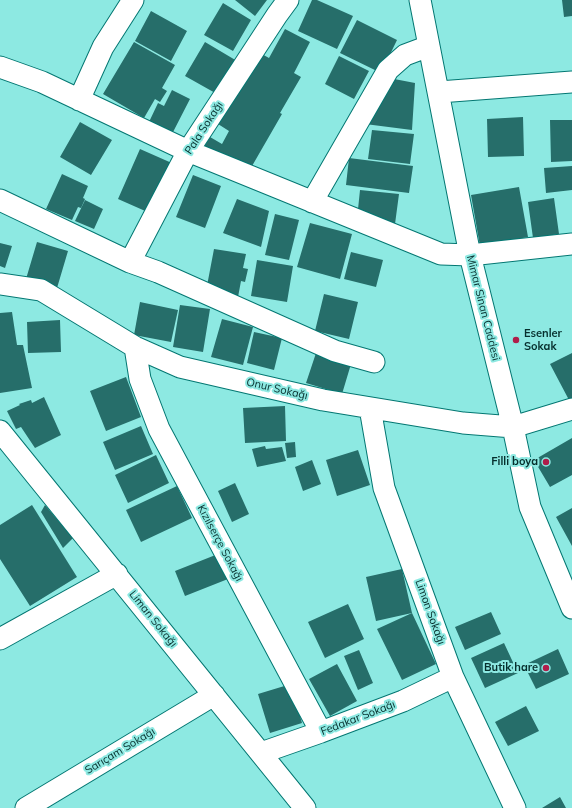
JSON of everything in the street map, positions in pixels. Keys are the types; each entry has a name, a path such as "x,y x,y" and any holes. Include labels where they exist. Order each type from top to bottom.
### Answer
{"street":[{"path":"79,100 103,47 133,0"},
{"name":"Pala Sokağı","path":"130,262 188,151 288,0"},
{"name":"Mimar Sinan Caddesi","path":"420,0 470,255 513,427 530,507 572,608"},
{"path":"312,202 388,70 405,55 430,46"},
{"path":"0,67 42,82 188,151 441,254 470,255 572,244"},
{"path":"439,92 572,82"},
{"path":"0,200 130,262 158,272 335,350 374,362"},
{"name":"Onur Sokağı","path":"0,284 41,290 135,347 180,367 323,400 463,423 513,427 572,409"},
{"name":"Kızılserçe Sokağı","path":"135,347 140,379 158,429 321,732"},
{"name":"Limon Sokağı","path":"370,408 384,488 453,677 514,808"},
{"name":"Liman Sokağı","path":"0,431 305,808"},
{"path":"0,639 117,574"},
{"name":"Fedakar Sokağı","path":"261,753 321,732 403,700 453,677"},
{"name":"Sarıçam Sokağı","path":"26,808 214,695"}],"building":[{"path":"235,0 267,0 255,16"},
{"path":"312,0 317,0 353,16 337,49 298,31"},
{"path":"562,0 572,0 572,16 564,17"},
{"path":"223,3 251,20 233,51 204,35"},
{"path":"151,11 187,31 171,61 135,41"},
{"path":"357,20 397,40 381,73 340,53"},
{"path":"285,29 310,42 294,73 301,77 280,113 282,114 248,173 204,147 210,137 222,144 229,131 218,124 260,53 269,58"},
{"path":"134,42 175,65 162,88 167,91 160,102 155,99 144,118 103,94"},
{"path":"205,42 237,61 217,94 185,76"},
{"path":"339,56 369,71 354,99 325,84"},
{"path":"389,78 415,83 412,130 365,124"},
{"path":"172,90 190,99 172,134 149,122 158,103 164,106"},
{"path":"523,117 524,156 488,157 487,119"},
{"path":"550,120 572,120 572,161 551,162"},
{"path":"80,122 112,140 91,175 60,157"},
{"path":"372,130 414,134 410,164 368,159"},
{"path":"140,149 174,164 152,214 118,199"},
{"path":"349,158 413,166 409,193 346,185"},
{"path":"572,166 572,190 546,193 544,168"},
{"path":"62,174 88,186 81,208 78,207 72,220 46,209"},
{"path":"193,175 221,186 205,228 176,217"},
{"path":"519,187 528,237 480,246 471,195"},
{"path":"360,190 399,194 395,224 357,219"},
{"path":"554,198 559,234 533,238 528,202"},
{"path":"237,199 269,211 261,247 223,233"},
{"path":"85,200 103,209 94,229 75,221"},
{"path":"275,214 299,220 289,260 265,255"},
{"path":"310,223 352,234 340,279 297,267"},
{"path":"37,242 68,251 57,288 26,279"},
{"path":"0,243 12,246 5,268 0,266"},
{"path":"214,249 246,254 243,268 248,269 245,282 241,281 238,297 206,291"},
{"path":"351,252 383,260 376,287 344,279"},
{"path":"257,260 293,266 287,302 251,296"},
{"path":"324,294 358,302 349,339 315,331"},
{"path":"140,302 178,310 171,342 134,335"},
{"path":"180,305 210,309 203,352 173,347"},
{"path":"12,312 17,345 23,345 32,388 0,393 0,313"},
{"path":"222,319 253,327 243,365 211,357"},
{"path":"60,320 61,352 28,353 27,322"},
{"path":"254,332 282,338 274,370 247,363"},
{"path":"316,353 351,364 342,394 306,383"},
{"path":"572,353 572,398 569,400 550,364"},
{"path":"126,377 141,417 106,431 90,391"},
{"path":"44,397 61,435 35,448 21,427 16,429 7,411 20,405 19,404 31,400 32,403"},
{"path":"285,406 286,441 245,443 243,408"},
{"path":"141,426 153,454 115,470 103,442"},
{"path":"572,438 572,475 550,487 534,460"},
{"path":"295,442 296,457 287,458 285,443"},
{"path":"265,446 266,449 282,447 286,461 257,467 252,449"},
{"path":"358,450 370,485 337,496 326,460"},
{"path":"156,455 169,483 128,503 115,475"},
{"path":"312,460 321,484 303,491 295,467"},
{"path":"235,483 249,514 232,522 218,491"},
{"path":"177,486 192,518 141,542 126,510"},
{"path":"32,505 77,577 30,606 0,559 0,525"},
{"path":"45,505 73,538 63,548 41,512"},
{"path":"572,508 572,546 556,517"},
{"path":"218,554 228,579 185,596 175,571"},
{"path":"402,569 412,613 376,621 366,577"},
{"path":"348,604 364,639 325,658 308,622"},
{"path":"491,612 501,634 465,650 455,627"},
{"path":"412,613 436,664 402,680 377,629"},
{"path":"504,643 518,673 485,688 471,658"},
{"path":"558,649 569,674 536,689 524,665"},
{"path":"359,650 373,683 358,690 344,656"},
{"path":"337,664 357,701 330,716 309,679"},
{"path":"291,684 302,723 270,733 258,694"},
{"path":"526,706 539,731 508,746 495,722"},
{"path":"560,797 566,808 542,808"}],"place":[{"name":"Esenler Sokak","path":"516,340"},
{"name":"Filli boya","path":"546,462"},
{"name":"Butik hare","path":"546,668"}]}
